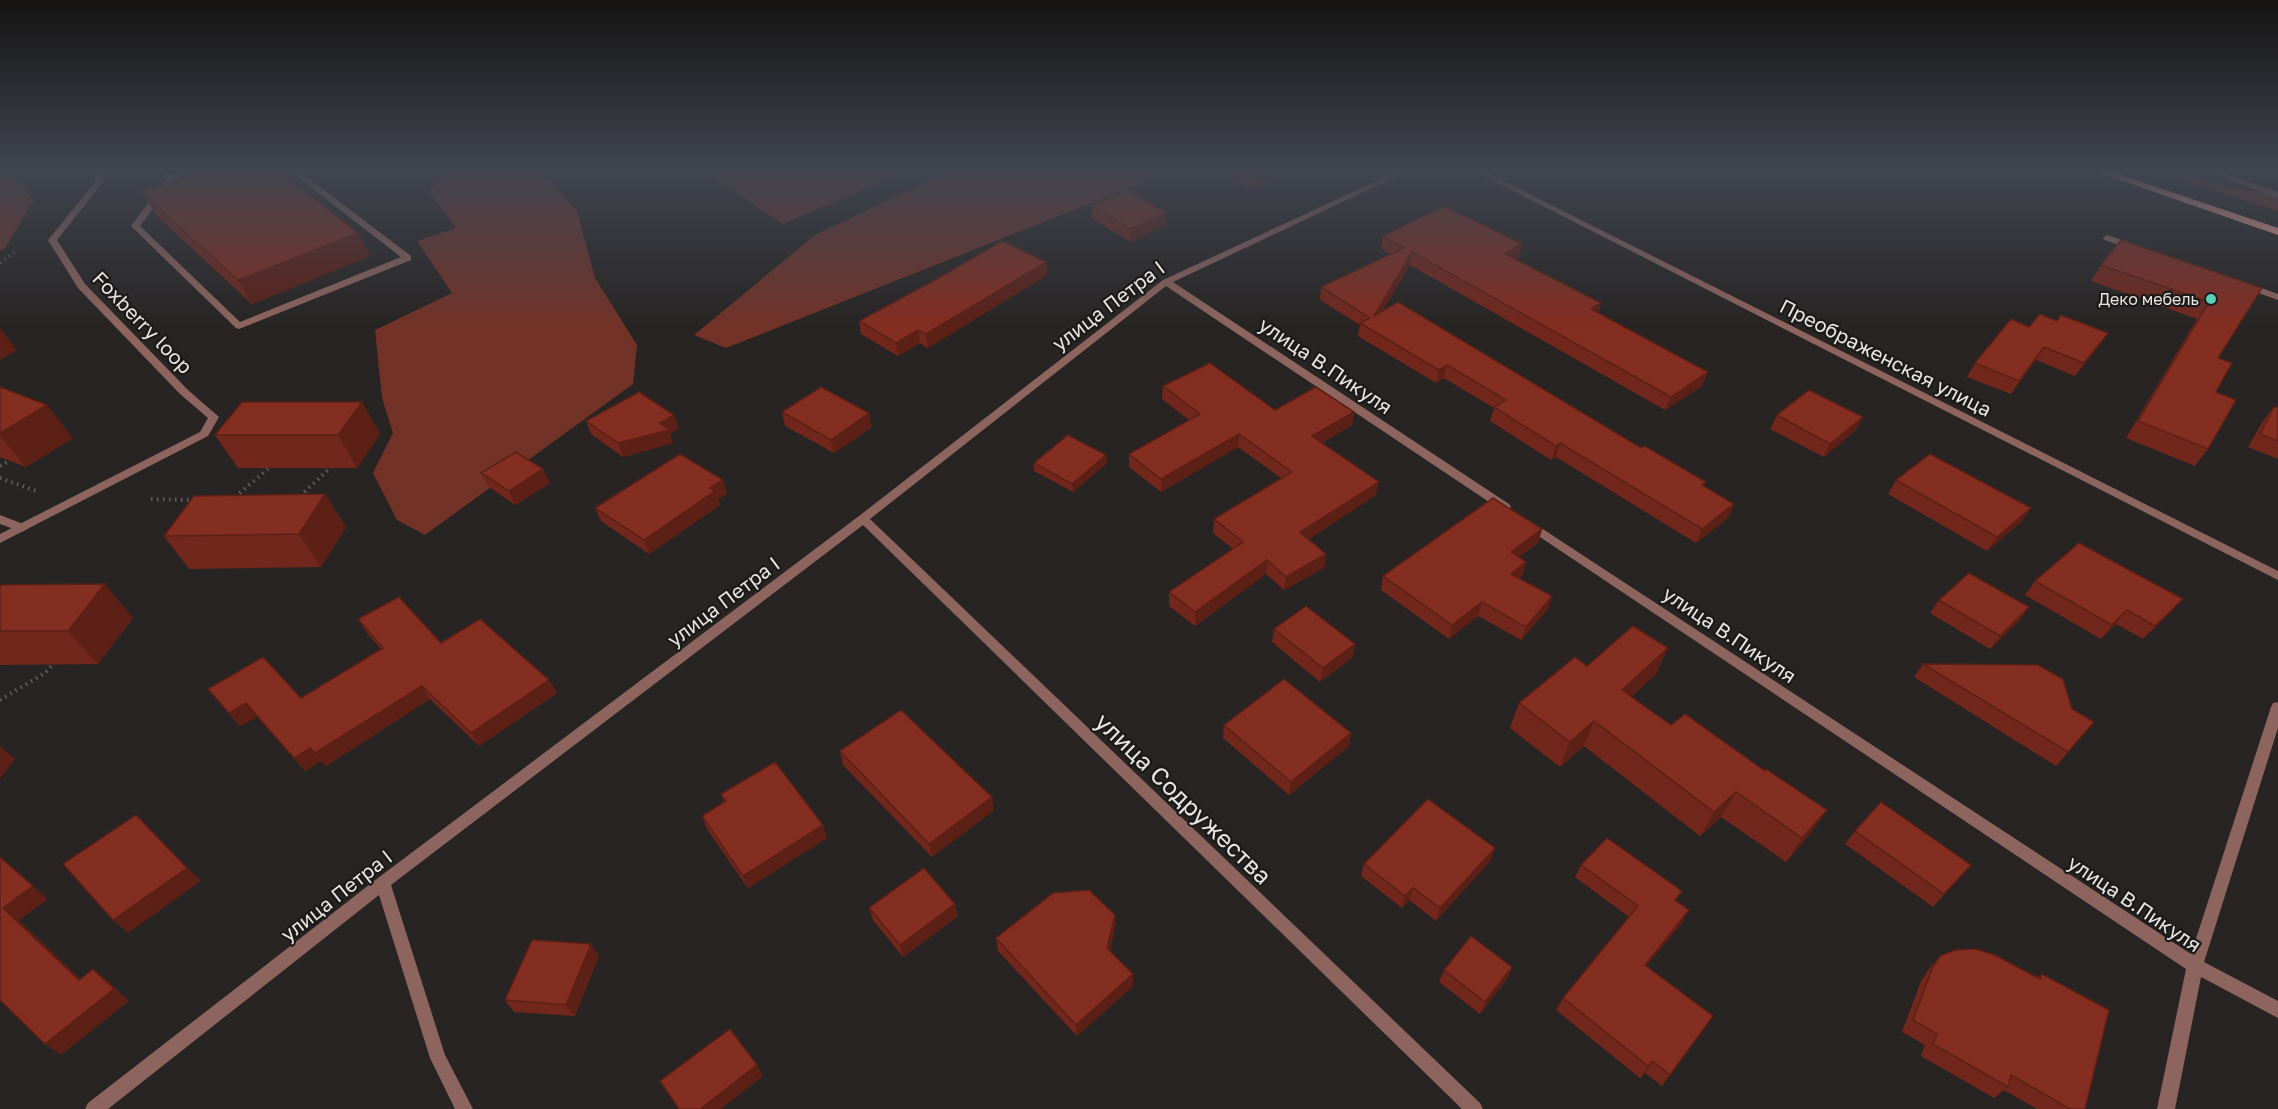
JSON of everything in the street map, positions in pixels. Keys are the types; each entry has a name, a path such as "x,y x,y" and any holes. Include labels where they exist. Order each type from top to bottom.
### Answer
{"main road":[{"path":"2251,223 2278,232"}],"street":[{"name":"Foxberry loop","path":"22,528 204,434 214,417 184,392 81,286 52,240 66,223"},
{"path":"137,223 135,226 239,326 408,258 362,223"},
{"name":"улица Петра I","path":"94,1109 382,883 863,519 1166,282 1293,223"},
{"name":"Преображенская улица","path":"1580,223 2278,576"},
{"path":"2107,238 2139,249"},
{"name":"улица В.Пикуля","path":"1166,282 2195,966 2278,1010"},
{"path":"2235,282 2278,297"},
{"path":"0,519 22,528"},
{"name":"улица Содружества","path":"863,519 1474,1109"},
{"path":"0,539 22,528"},
{"path":"2166,1109 2195,966 2278,707"},
{"path":"382,883 438,1058 465,1109"}],"path":[{"path":"0,263 15,252"},
{"path":"0,466 7,462"},
{"path":"241,500 231,500 268,469"},
{"path":"293,501 329,469"},
{"path":"0,478 41,493"},
{"path":"152,499 197,500"},
{"path":"0,700 37,678 53,664"}],"shaded area":[{"path":"0,223 20,223 5,248 0,251"},
{"path":"452,223 580,223 595,278 637,345 633,384 425,535 397,520 373,473 393,433 382,398 375,330 452,293 417,241 456,228"},
{"path":"841,223 1042,223 726,348 694,335 815,235"}],"building":[{"path":"175,223 345,223 358,233 238,280"},
{"path":"1120,223 1144,223 1130,229"},
{"path":"1410,223 1478,223 1522,244 1505,254 1601,303 1591,309 1708,372 1671,397 1412,252 1374,316 1398,302 1641,448 1645,446 1706,482 1702,485 1734,504 1702,529 1560,443 1556,446 1494,407 1506,400 1447,365 1439,370 1360,323 1370,318 1321,287 1404,248 1383,236"},
{"path":"2121,240 2262,288 2218,358 2232,363 2216,392 2236,400 2208,449 2138,421 2209,302 2101,265"},
{"path":"1002,241 1046,262 926,334 918,330 896,343 859,321 937,279"},
{"path":"2040,314 2057,321 2061,315 2108,333 2084,363 2044,347 2019,381 1975,363 2011,319 2029,327"},
{"path":"1210,363 1275,410 1316,387 1354,412 1312,436 1379,482 1300,532 1326,554 1286,577 1267,560 1195,612 1169,592 1243,542 1214,519 1292,472 1239,434 1161,479 1129,454 1200,414 1163,386"},
{"path":"0,387 47,405 0,433"},
{"path":"821,387 869,413 831,440 782,412"},
{"path":"1809,390 1863,417 1830,444 1777,415"},
{"path":"639,392 674,415 660,423 669,430 618,443 586,421"},
{"path":"242,402 362,402 338,435 215,435"},
{"path":"2274,407 2278,407 2278,441 2260,434"},
{"path":"1068,435 1106,455 1072,484 1034,463"},
{"path":"516,452 543,469 509,491 481,473"},
{"path":"680,454 723,480 710,488 715,491 644,540 595,508"},
{"path":"1930,454 2031,508 1997,537 1896,480"},
{"path":"325,494 299,534 164,536 194,496"},
{"path":"1493,498 1542,529 1511,552 1526,562 1511,574 1552,596 1526,627 1482,602 1452,625 1383,576"},
{"path":"2079,543 2183,599 2155,626 2127,610 2112,625 2035,581"},
{"path":"1969,573 2029,607 2000,636 1939,600"},
{"path":"105,584 68,631 0,631 0,585"},
{"path":"399,597 441,643 480,619 549,680 471,733 422,686 315,753 310,748 294,758 246,703 229,713 208,689 263,657 301,698 383,648 358,619"},
{"path":"1306,606 1355,644 1323,668 1274,629"},
{"path":"1633,626 1668,648 1622,690 1671,725 1685,714 1765,771 1766,769 1827,810 1802,838 1736,792 1714,812 1594,721 1570,742 1519,703 1575,657 1587,666"},
{"path":"1923,664 2038,665 2063,679 2072,709 2094,722 2068,752"},
{"path":"1284,679 1351,733 1291,782 1224,725"},
{"path":"901,710 992,797 929,844 840,751"},
{"path":"775,762 823,825 743,876 702,816 726,801 721,794"},
{"path":"1428,799 1495,848 1440,908 1413,888 1405,896 1364,864"},
{"path":"1881,802 1971,865 1944,894 1855,831"},
{"path":"136,815 187,868 113,920 63,864"},
{"path":"1607,838 1682,891 1675,900 1689,910 1645,965 1713,1016 1670,1075 1653,1061 1648,1066 1563,998 1638,906 1581,865"},
{"path":"0,857 33,886 3,908 79,980 93,969 114,989 45,1044 0,1000"},
{"path":"924,868 955,904 900,945 869,908"},
{"path":"1089,890 1115,915 1107,948 1133,974 1076,1025 996,938 1053,893"},
{"path":"1471,936 1512,967 1485,1002 1444,970"},
{"path":"532,940 591,944 566,1005 505,1000"},
{"path":"1976,949 1995,955 2040,979 2042,974 2109,1010 2085,1109 2070,1109 2011,1075 2008,1087 1933,1044 1937,1034 1913,1020 1932,969 1940,956 1955,950"},
{"path":"730,1029 757,1065 700,1109 679,1109 660,1081"}],"place":[{"name":"Деко мебель","path":"2211,299"}]}
